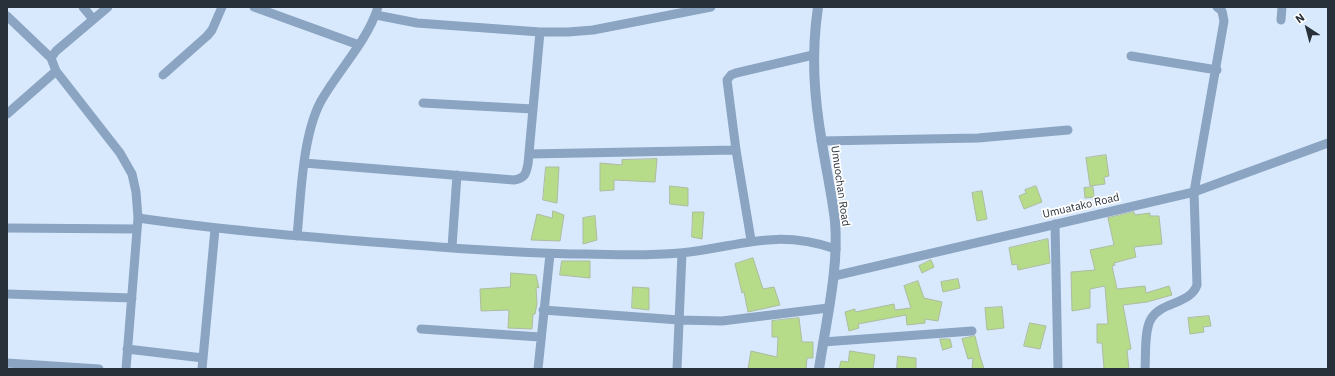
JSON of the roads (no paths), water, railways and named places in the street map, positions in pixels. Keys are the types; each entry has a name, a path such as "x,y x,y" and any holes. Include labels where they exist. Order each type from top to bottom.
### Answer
{"street":[{"path":"83,7 94,19"},
{"path":"51,58 56,51 108,7"},
{"path":"163,75 207,36 212,30 222,7"},
{"path":"254,7 359,45"},
{"path":"297,236 304,163 313,120 321,101 359,45 377,11 416,23 540,32 593,30 711,7"},
{"name":"Umuochan Road","path":"818,7 813,55 814,77 822,142 835,221 836,249 834,276 819,369"},
{"path":"1145,369 1150,320 1160,310 1190,296 1195,291 1197,285 1194,192 1217,70 1224,21 1222,11 1217,7"},
{"path":"1281,20 1282,7"},
{"path":"7,17 51,58 56,71 120,153 132,174 136,192 138,218 126,369"},
{"path":"304,163 514,180 521,178 526,174 529,154 540,32"},
{"path":"750,240 727,80 731,75 813,55"},
{"path":"1131,56 1217,70"},
{"path":"7,114 56,71"},
{"path":"423,103 533,109"},
{"path":"822,142 978,138 1068,130"},
{"name":"Umuatako Road","path":"834,276 1194,192 1328,143"},
{"path":"529,154 736,150"},
{"path":"452,247 457,175"},
{"path":"138,218 215,229 550,254 660,255 682,253 750,240 781,238 807,240 836,249"},
{"path":"1055,224 1058,369"},
{"path":"7,228 137,229"},
{"path":"202,369 215,229"},
{"path":"677,369 682,253"},
{"path":"538,369 540,337 550,254"},
{"path":"7,294 132,298"},
{"path":"543,310 679,320 722,321 828,308"},
{"path":"421,330 540,337"},
{"path":"823,342 972,331"},
{"path":"127,348 203,358"},
{"path":"7,363 99,369"}]}
